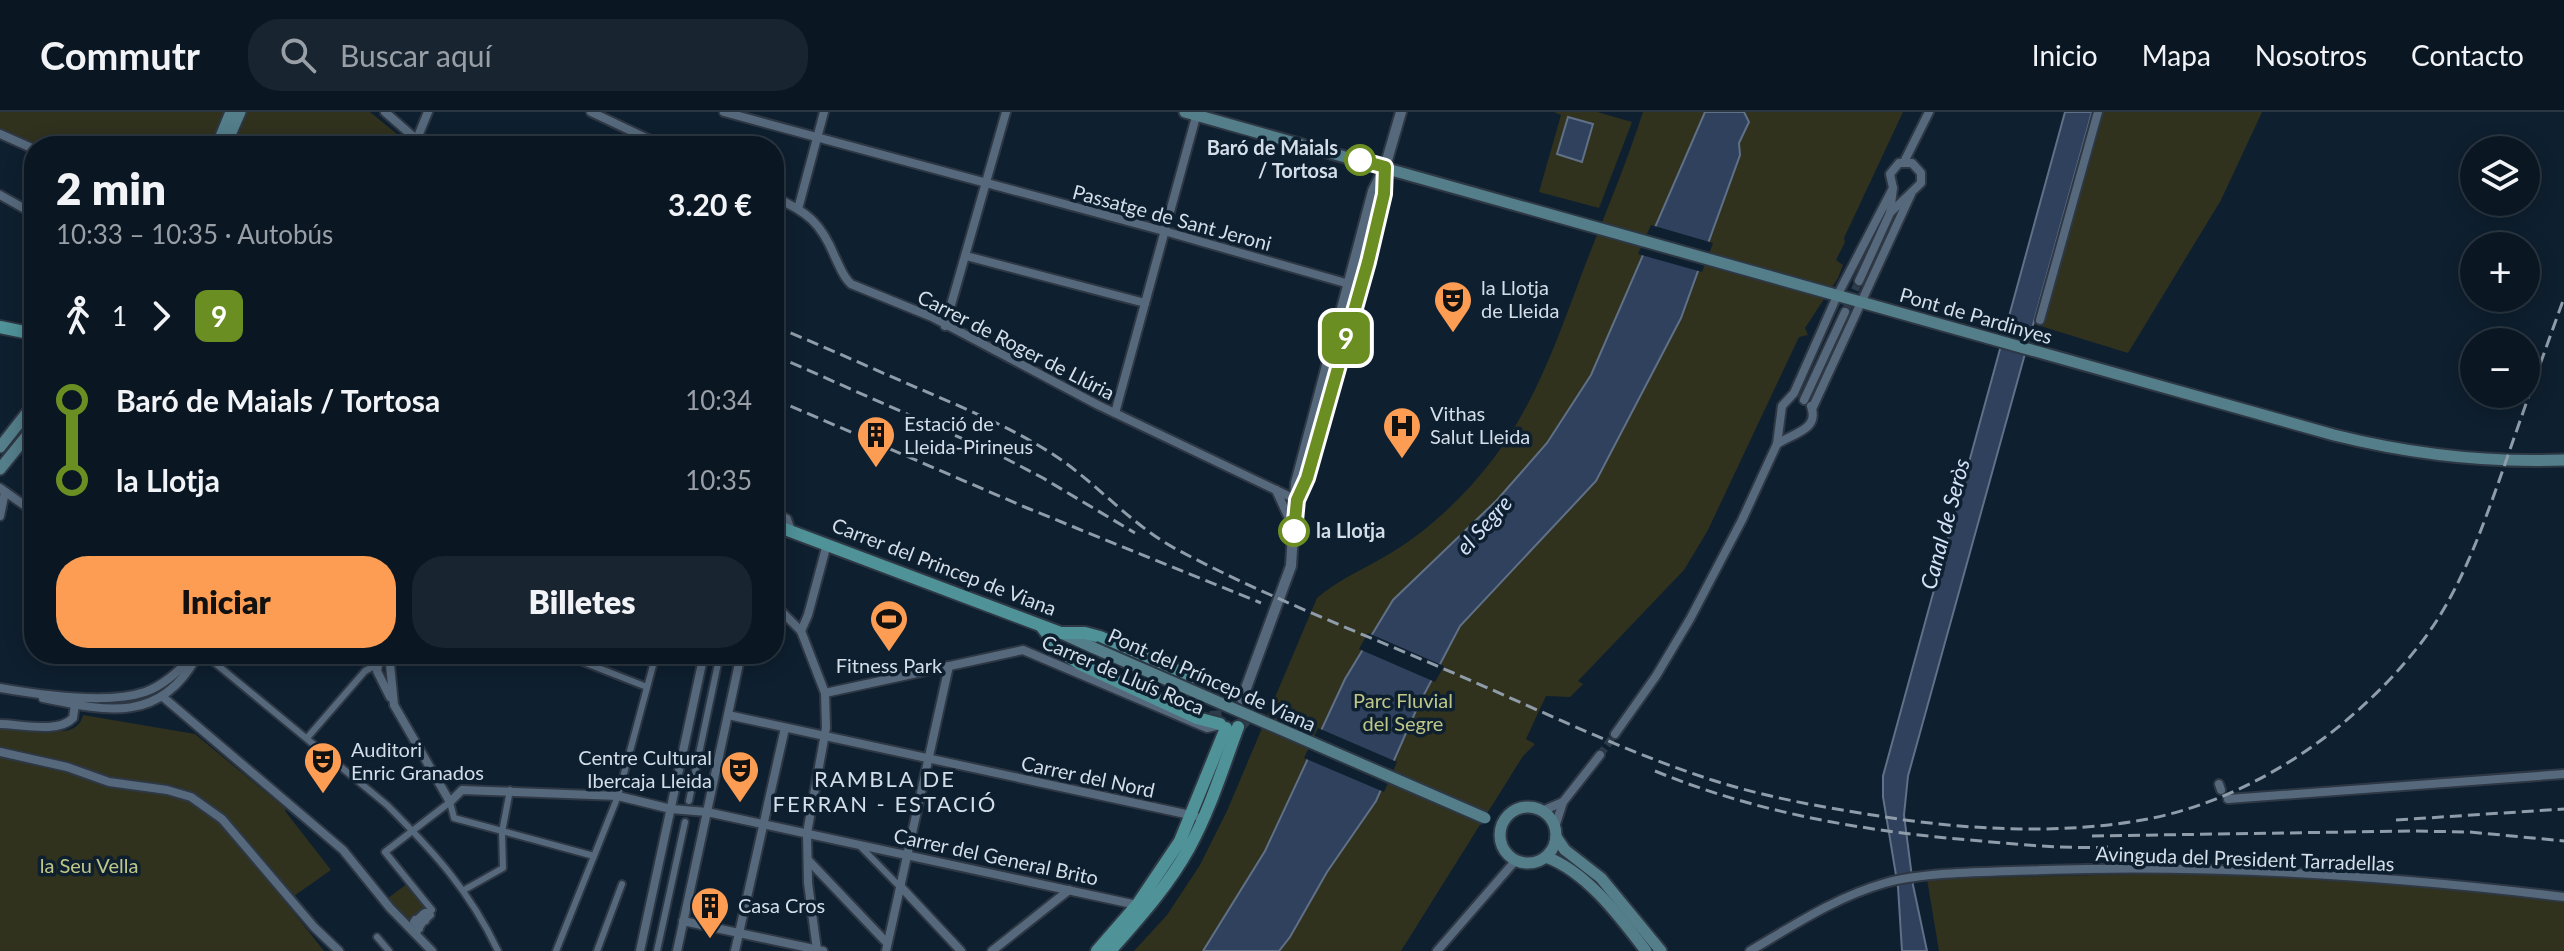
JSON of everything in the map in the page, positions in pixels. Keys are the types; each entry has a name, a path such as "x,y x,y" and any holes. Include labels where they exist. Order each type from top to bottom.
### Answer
{"main road":[{"path":"221,136 231,112"},
{"path":"229,136 240,112"},
{"name":"Pont de Pardinyes","path":"1193,113 1999,342 2380,446 2456,457 2564,460"},
{"path":"0,327 24,332"},
{"path":"0,447 24,417"},
{"path":"0,469 24,439"},
{"name":"Carrer del Princep de Viana","path":"784,529 1083,643"},
{"path":"1042,627 1060,651 1080,664 1197,718 1226,726 1198,818 1171,877 1110,951"},
{"path":"1061,633 1085,633 1100,637 1194,678"},
{"name":"Pont del Príncep de Viana","path":"1083,643 1502,825"},
{"path":"1556,832 1553,848 1546,857 1533,863 1516,860 1507,853 1502,843 1502,825 1513,812 1524,808 1542,811 1556,832 1565,850 1601,878 1661,951"},
{"path":"1097,951 1137,905 1198,818"},
{"path":"1546,857 1559,862 1591,887 1646,951"}],"street":[{"path":"385,112 409,136"},
{"path":"418,136 428,112"},
{"path":"593,112 642,136"},
{"name":"Passatge de Sant Jeroni","path":"724,112 1349,284"},
{"path":"798,209 824,112"},
{"path":"945,326 1006,112"},
{"path":"1242,699 1291,566 1296,483 1373,191 1385,167 1401,112"},
{"path":"1859,281 1890,213 1893,188 1890,174 1895,166 1904,162 1929,112"},
{"path":"2040,320 2098,112"},
{"path":"1115,413 1193,113"},
{"path":"0,134 24,145"},
{"path":"1890,213 1921,183 1921,173 1915,165 1915,144"},
{"path":"1904,162 1915,165"},
{"path":"1297,500 1307,478 1368,262 1384,194 1385,167"},
{"path":"1893,188 1901,194 1911,194"},
{"path":"1615,734 1656,676 1690,619 1742,520 1777,444 1782,406 1790,400 1833,295 1893,188"},
{"path":"1777,444 1805,430 1812,423 1812,409 1911,194"},
{"path":"0,195 24,208"},
{"name":"Carrer de Roger de Llúria","path":"784,202 807,214 823,231 848,282 932,317 1115,413 1297,500"},
{"path":"966,256 1145,303"},
{"path":"1804,400 1845,312"},
{"path":"1790,400 1804,400 1812,409"},
{"path":"1780,422 1795,433"},
{"path":"1275,489 1294,534"},
{"path":"0,516 2,490 24,504"},
{"name":"Carrer del Princep de Viana","path":"784,517 791,531"},
{"path":"801,631 827,544"},
{"path":"683,921 820,950 807,833 825,736 825,693 801,631 784,614"},
{"name":"Carrer de Lluís Roca","path":"825,693 1023,650 1207,728 1226,726"},
{"path":"23,692 105,697 136,693 159,685 186,664"},
{"path":"0,688 75,705 134,707 163,697 178,684 191,664"},
{"path":"216,664 387,805 414,831 464,890 498,951"},
{"path":"390,664 393,701"},
{"path":"588,664 647,687"},
{"path":"556,951 618,796 653,664"},
{"path":"640,951 702,664"},
{"path":"689,801 718,664"},
{"path":"677,951 739,664"},
{"path":"307,738 365,671 376,665 450,802 454,818 594,856"},
{"path":"887,947 949,666"},
{"path":"163,697 164,688 180,669"},
{"path":"0,724 56,726 67,724 73,718 75,705 80,701 126,700 136,693 163,697 343,850 390,908 432,951"},
{"path":"728,715 785,727 735,951"},
{"name":"Carrer del Nord","path":"785,727 1198,818"},
{"path":"0,752 67,767 109,782 167,790 191,797 222,819 314,927 339,951"},
{"path":"1556,832 1563,802 1600,755"},
{"path":"2228,799 2564,774"},
{"name":"Carrer del General Brito","path":"450,802 462,790 618,796 671,809 707,812 807,833 1137,905"},
{"path":"464,890 503,868 502,832 510,790"},
{"path":"415,934 420,929 413,922 415,919 421,926 423,923 418,918 420,916 426,921 422,914 425,912 429,917 428,912 432,910 385,852 450,802"},
{"path":"1542,811 1563,802"},
{"path":"657,951 685,822"},
{"path":"859,845 961,951"},
{"path":"808,860 887,947"},
{"path":"1437,951 1516,860"},
{"name":"Avinguda del President Tarradellas","path":"1750,951 1838,899 1896,880 1917,877 2122,868 2228,870 2475,886 2564,897"},
{"path":"597,951 622,884"},
{"path":"992,951 1069,890"},
{"path":"377,937 389,951"}],"green space":[{"path":"0,112 370,112 400,136 24,136 24,141 0,131"},
{"path":"1554,112 1597,112 1632,122 1599,208 1539,192 1561,115"},
{"name":"Parc Fluvial del Segre","path":"1643,112 1903,112 1844,238 1836,260 1843,265 1838,278 1805,328 1808,335 1799,337 1708,530 1684,570 1578,681 1583,684 1570,697 1546,696 1526,739 1535,744 1523,756 1401,951 1134,951 1167,915 1200,865 1227,811 1317,598 1435,521 1473,484 1513,430 1556,342"},
{"path":"2099,112 2262,112 2221,200 2128,353 2034,324"},
{"path":"83,715 195,734 286,809 331,870 294,896 222,815 176,786 139,784 0,749 0,729 64,731 76,726"},
{"name":"la Seu Vella","path":"0,755 185,798 206,809 227,828 324,951 0,951"},
{"path":"2184,873 2375,882 2564,902 2564,951 1939,951 1927,879"},
{"path":"407,884 427,909 410,922 388,898"}],"water":[{"name":"el Segre","path":"1705,112 1744,112 1749,122 1739,143 1740,155 1681,318 1596,481 1460,626 1418,706 1376,801 1327,872 1279,951 1203,951 1265,851 1345,679 1393,600 1497,500 1547,443 1591,375"},
{"path":"2065,112 2092,112 1908,776 1904,815 1913,885 1927,951 1902,951 1898,887 1883,797 1883,776"},
{"path":"1568,117 1593,124 1582,162 1557,154"}],"pier":[{"path":"1651,225 1713,243 1702,272 1638,254"},
{"path":"1368,633 1444,666 1435,682 1359,649"},
{"path":"1318,728 1397,762 1384,792 1304,758"}],"tunnel":[{"path":"1845,312 1859,281"},
{"path":"1194,678 1232,692 1247,705 1248,712 1242,724 1230,728 1216,719 1215,707 1223,698 1234,695"},
{"path":"1600,755 1615,734"}],"railway":[{"path":"784,330 1018,434 1070,466 1159,539 1210,567 1647,757 1733,786 1820,806 1949,825 2050,829 2148,819 2227,795 2300,755 2334,731 2395,674 2435,623 2470,557 2564,298"},
{"path":"784,359 997,454 1135,533"},
{"path":"784,403 1027,508 1261,603"},
{"path":"1655,771 1774,810 1856,826 2013,844 2109,847"},
{"path":"2396,820 2564,809"},
{"path":"2092,836 2411,831 2470,832 2564,841"}],"bus line":[{"name":"9","path":"1294,531 1297,500 1307,478 1384,194 1385,167 1360,160"}],"place":[{"name":"Baró de Maials / Tortosa","path":"1360,160"},
{"name":"la Llotja de Lleida","path":"1453,334"},
{"name":"Vithas Salut Lleida","path":"1402,460"},
{"name":"Estació de Lleida-Pirineus","path":"876,469"},
{"name":"la Llotja","path":"1294,531"},
{"name":"Fitness Park","path":"889,653"},
{"name":"Auditori Enric Granados","path":"323,795"},
{"name":"Centre Cultural Ibercaja Lleida","path":"740,804"},
{"name":"Casa Cros","path":"710,940"}],"district":[{"name":"RAMBLA DE FERRAN - ESTACIÓ","path":"885,792"}],"water label":[{"name":"Canal de Seròs","path":"1945,524"}]}
